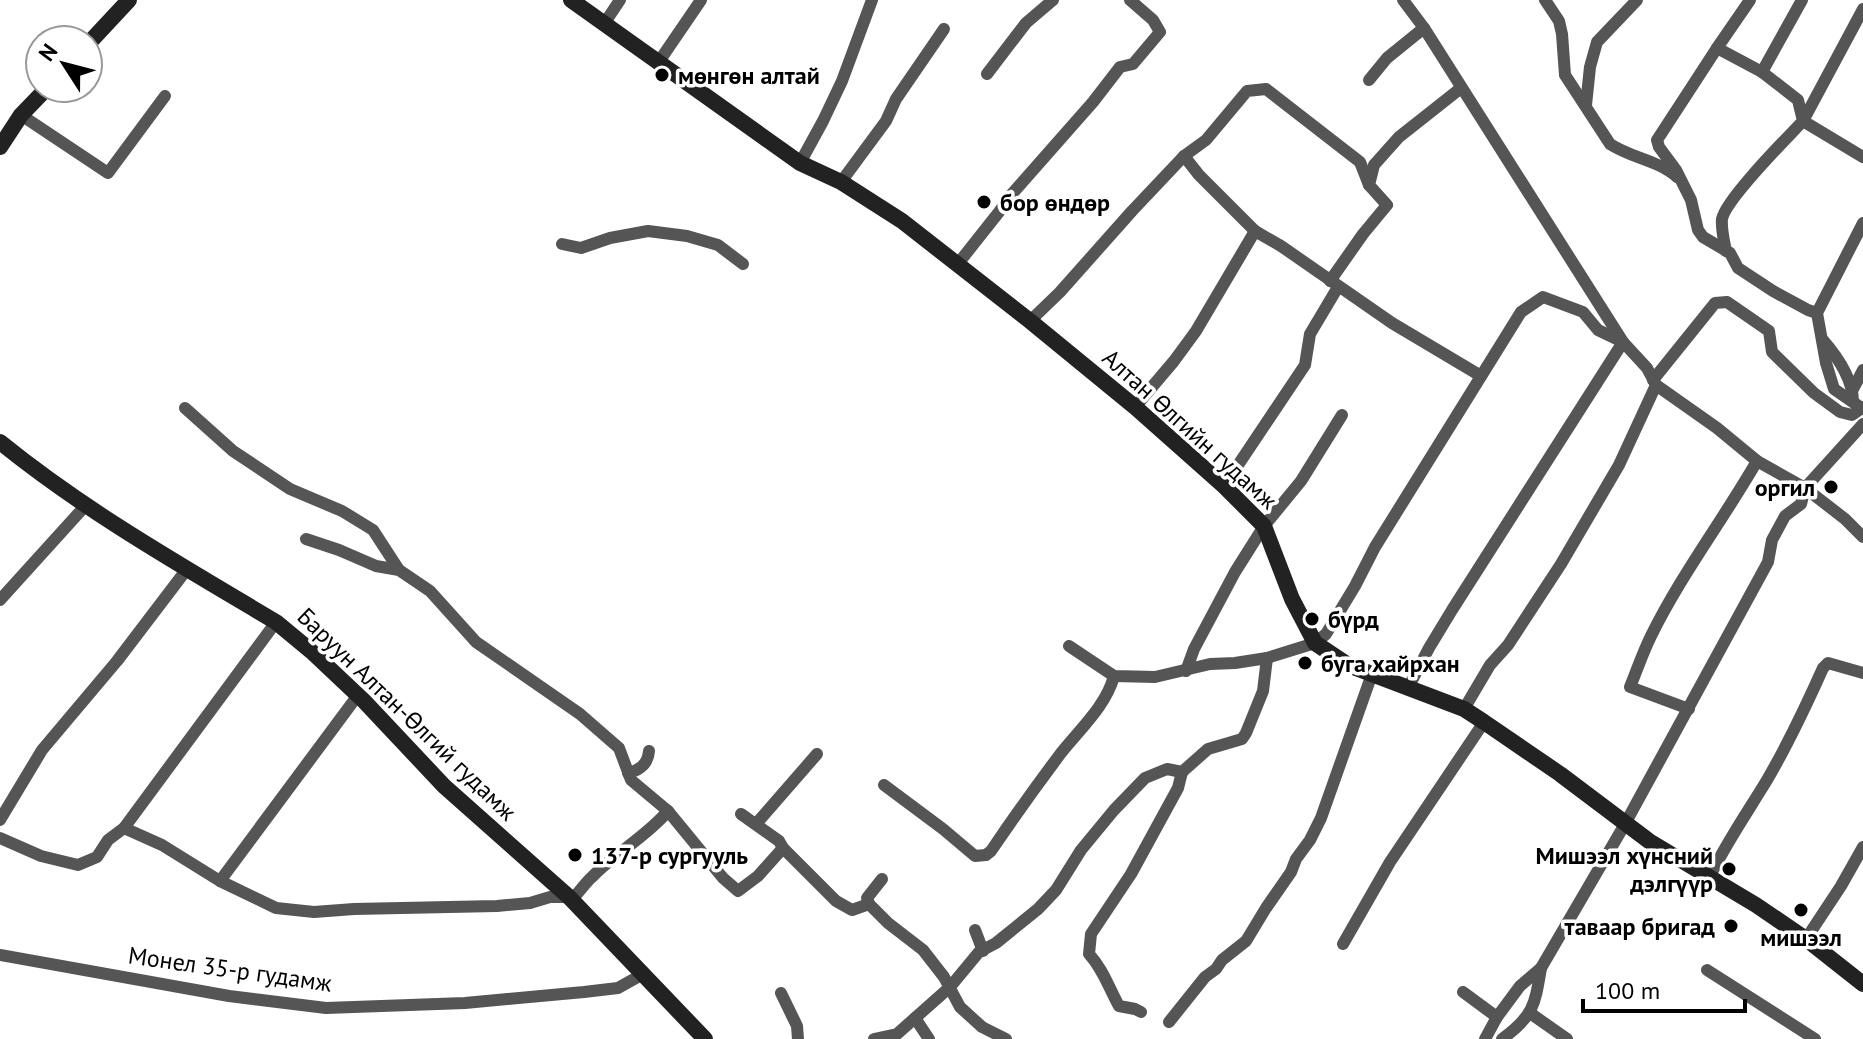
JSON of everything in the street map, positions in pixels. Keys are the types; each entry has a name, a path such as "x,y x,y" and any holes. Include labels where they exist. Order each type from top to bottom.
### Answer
{"main road":[{"path":"104,27 129,0"},
{"name":"Алтан Өлгийн гудамж","path":"571,0 800,163 841,182 902,221 1135,407 1264,526 1292,599 1315,643 1348,665 1464,709 1560,774 1649,841 1806,939 1863,984"},
{"path":"0,147 32,104"},
{"name":"Баруун Алтан-Өлгий гудамж","path":"0,442 86,505 276,622 311,651 358,695 444,786 570,899 705,1039"}],"street":[{"path":"604,24 620,0"},
{"path":"658,63 701,0"},
{"path":"800,163 842,81 872,0"},
{"path":"987,74 1026,23 1053,0"},
{"path":"957,265 1011,195 1120,67 1133,64 1160,32 1153,20 1130,0"},
{"path":"1403,0 1424,28 1623,342 1647,368 1654,382 1757,461 1805,488 1863,537"},
{"path":"1545,0 1559,21 1565,75 1610,144 1622,152 1653,162 1682,182"},
{"path":"1586,105 1590,67 1597,42 1637,0"},
{"path":"1750,0 1657,140 1691,200 1698,230 1703,237 1730,253 1738,268 1773,291 1817,313"},
{"path":"1762,72 1802,0"},
{"path":"1726,251 1722,223 1727,209 1803,121 1863,9"},
{"path":"1369,80 1387,58 1424,28"},
{"path":"841,182 886,121 896,99 944,29"},
{"path":"1717,48 1762,72 1798,100 1803,121 1863,157"},
{"path":"1369,185 1374,165 1399,137 1461,88"},
{"path":"1030,321 1184,156 1206,140 1247,91 1266,89 1360,162 1369,185 1387,205 1363,234 1334,284 1310,334 1305,365 1224,486"},
{"path":"21,115 108,173 165,96"},
{"path":"1184,156 1255,231 1392,323 1481,376"},
{"path":"1858,403 1835,354 1822,339 1817,313 1863,223"},
{"path":"562,244 581,248 610,238 648,231 687,236 718,245 743,264"},
{"path":"1135,407 1196,331 1255,231"},
{"path":"1069,646 1114,676 1155,677 1210,664 1267,658 1315,643 1326,634 1375,547 1521,312 1543,297 1583,312 1598,330 1623,342"},
{"path":"1464,709 1490,665 1508,645 1561,564 1619,465 1654,382 1715,303 1727,302 1769,331 1772,352 1814,393 1840,412 1852,415 1858,403 1863,370"},
{"path":"1408,688 1452,610 1623,342"},
{"path":"185,408 233,451 290,489 342,511 373,530 399,570 430,591 476,642 580,714 619,748 631,780 668,811 723,878 738,891 758,876 783,848"},
{"path":"1186,671 1194,649 1235,572 1264,526 1301,481 1342,415"},
{"path":"1485,1039 1520,986 1541,968 1625,824 1768,562 1772,540 1785,516 1801,504 1805,488 1863,424"},
{"path":"1689,709 1630,687 1650,637 1757,461"},
{"path":"0,600 86,505"},
{"path":"306,539 376,566 399,570"},
{"path":"0,820 42,750 117,661 187,569"},
{"path":"0,838 41,856 78,865 97,857 108,840 124,828 276,622"},
{"path":"1141,1012 1119,1006 1101,966 1089,954 1091,934 1131,874 1178,788 1182,772 1208,749 1242,739 1246,733 1263,691 1267,658"},
{"path":"1709,878 1774,768 1823,668 1828,663 1863,673"},
{"path":"1169,1022 1205,977 1246,941 1310,840 1327,804 1372,674"},
{"path":"884,785 975,856 986,855 1100,706 1112,686 1114,676"},
{"path":"220,881 358,695"},
{"path":"1343,944 1390,862 1484,722"},
{"path":"628,773 639,771 649,751"},
{"path":"756,824 817,754"},
{"path":"874,1039 897,1034 950,987 983,951 1038,909 1056,890 1081,850 1145,778 1167,769 1182,772"},
{"path":"124,828 162,845 220,881 276,908 314,912 379,910 497,906 530,903 550,897 570,899 668,811"},
{"path":"741,814 779,841 836,901 852,910 869,904"},
{"path":"1806,939 1863,847"},
{"path":"882,879 867,898 869,904 923,950 950,987 960,1007 982,1027 1007,1035"},
{"path":"975,930 983,951"},
{"name":"Монел 35-р гудамж","path":"0,955 229,996 326,1008 465,1003 584,992 618,988 643,974"},
{"path":"1502,1039 1520,1026 1530,1013 1541,968"},
{"path":"1707,970 1815,1039"},
{"path":"1463,992 1497,1017"},
{"path":"781,993 797,1026 798,1039"},
{"path":"1530,1013 1567,1039"},
{"path":"915,1018 929,1039"}],"place":[{"name":"мөнгөн алтай","path":"662,75"},
{"name":"бор өндөр","path":"984,202"},
{"name":"оргил","path":"1831,487"},
{"name":"бүрд","path":"1312,619"},
{"name":"буга хайрхан","path":"1305,663"},
{"name":"137-р сургууль","path":"575,855"},
{"name":"Мишээл хүнсний дэлгүүр","path":"1729,869"},
{"name":"мишээл","path":"1801,910"},
{"name":"таваар бригад","path":"1731,926"}]}
